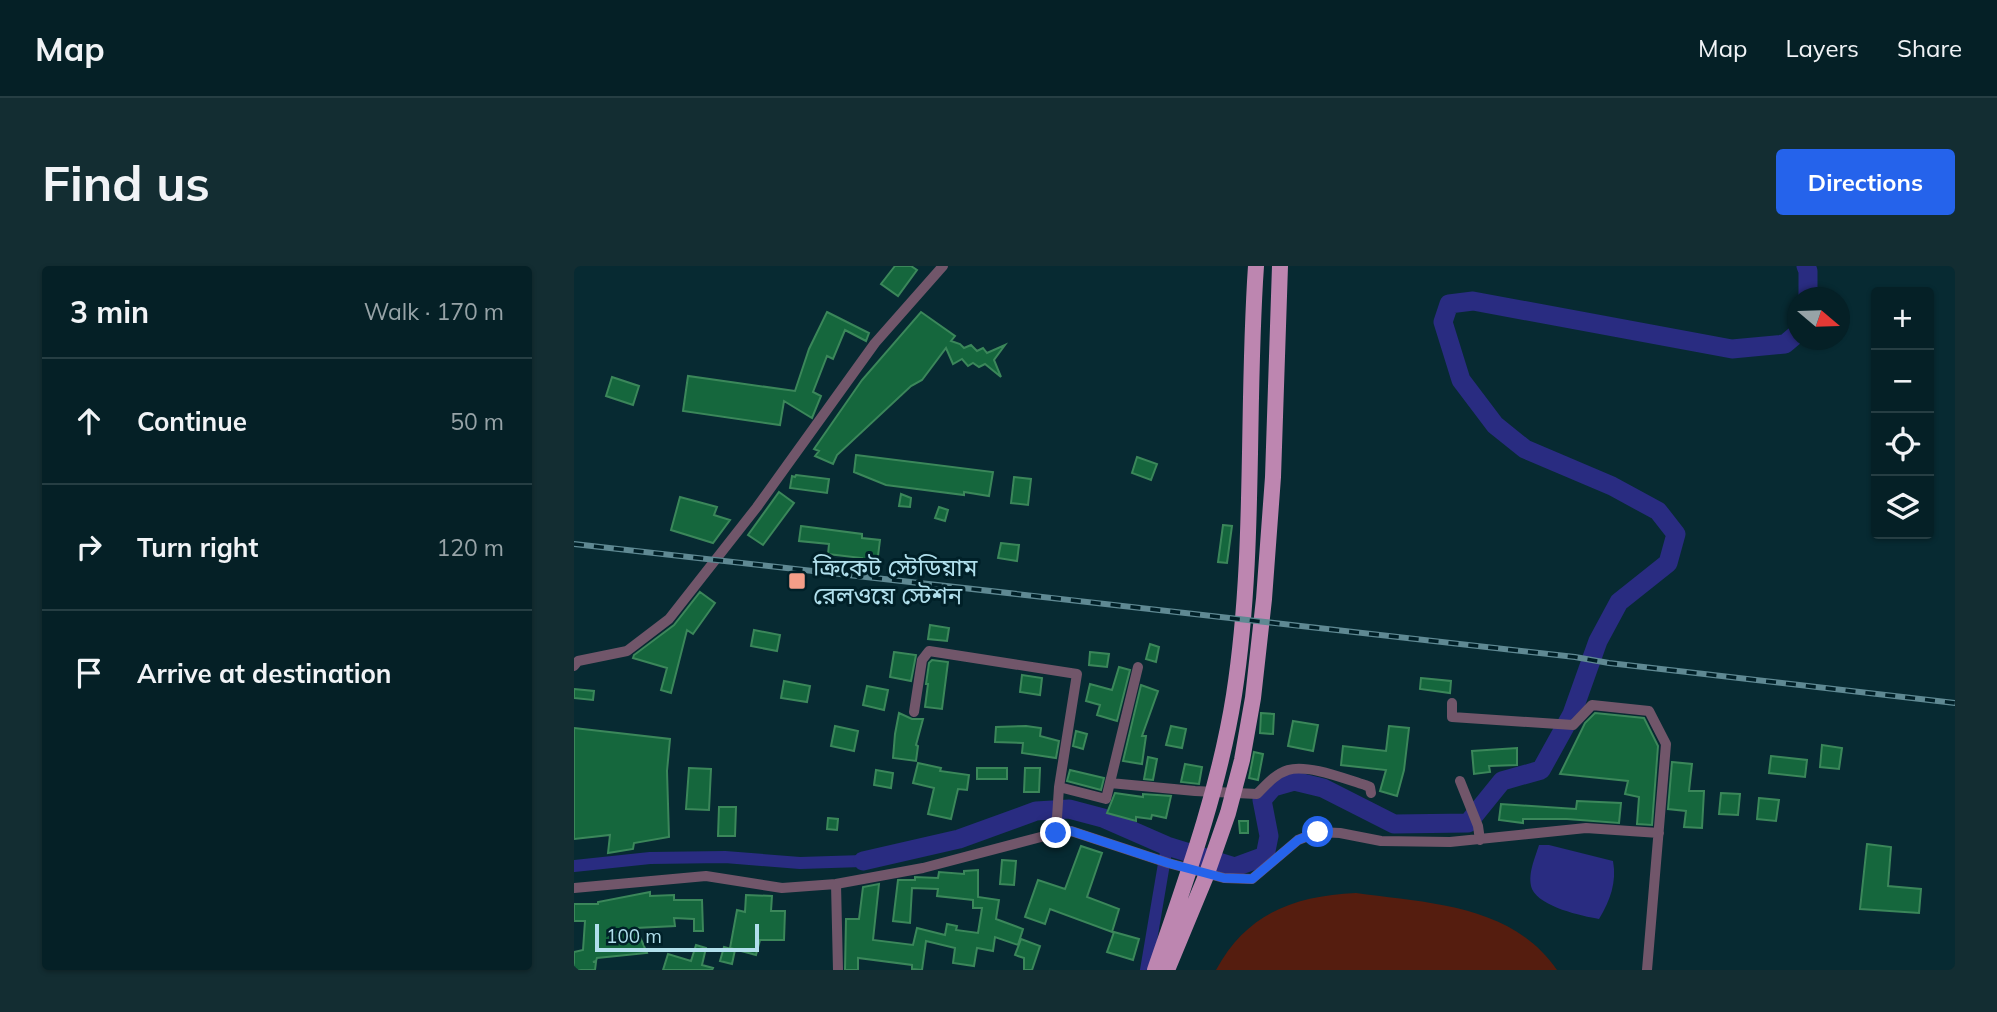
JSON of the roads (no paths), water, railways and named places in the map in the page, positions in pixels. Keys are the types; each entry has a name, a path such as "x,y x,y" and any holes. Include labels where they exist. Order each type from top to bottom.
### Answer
{"main road":[{"path":"1155,970 1209,807 1234,695 1247,569 1256,266"},
{"path":"1167,970 1206,876 1228,813 1242,760 1253,698 1273,477 1280,266"}],"street":[{"path":"574,666 578,661 627,651 669,619 757,507 875,343 943,266"},
{"path":"914,712 922,660 929,651 1077,674 1058,792 1056,833"},
{"path":"1058,792 1107,799 1138,667"},
{"path":"1452,703 1452,717 1573,725 1592,705 1649,711 1666,744 1647,970"},
{"path":"1110,783 1257,794 1275,777 1289,770 1301,769 1365,785 1370,787 1371,793"},
{"path":"1460,781 1480,840"},
{"path":"574,888 706,876 782,888 836,884 923,868 1071,831 1224,878 1252,879 1298,840 1318,832 1340,832 1362,838 1400,842 1480,840 1586,828 1659,833"},
{"path":"836,884 838,970"}],"waterway":[{"path":"1806,266 1808,287"},
{"path":"863,861 959,839 1036,811 1069,809 1103,818 1167,846 1235,867 1265,856 1269,836 1262,800 1273,787 1294,781 1323,788 1394,824 1468,823 1502,781 1541,770 1572,714 1598,641 1619,602 1668,563 1676,534 1658,511 1612,486 1525,449 1495,425 1461,380 1443,322 1449,304 1473,301 1732,349 1787,342"},
{"path":"1146,970 1167,846"},
{"path":"574,866 650,858 725,857 800,863 863,861"}],"railway":[{"path":"574,544 1575,657 1955,703"}],"place":[{"name":"ক্রিকেট স্টেডিয়াম রেলওয়ে স্টেশন","path":"797,581"}]}
